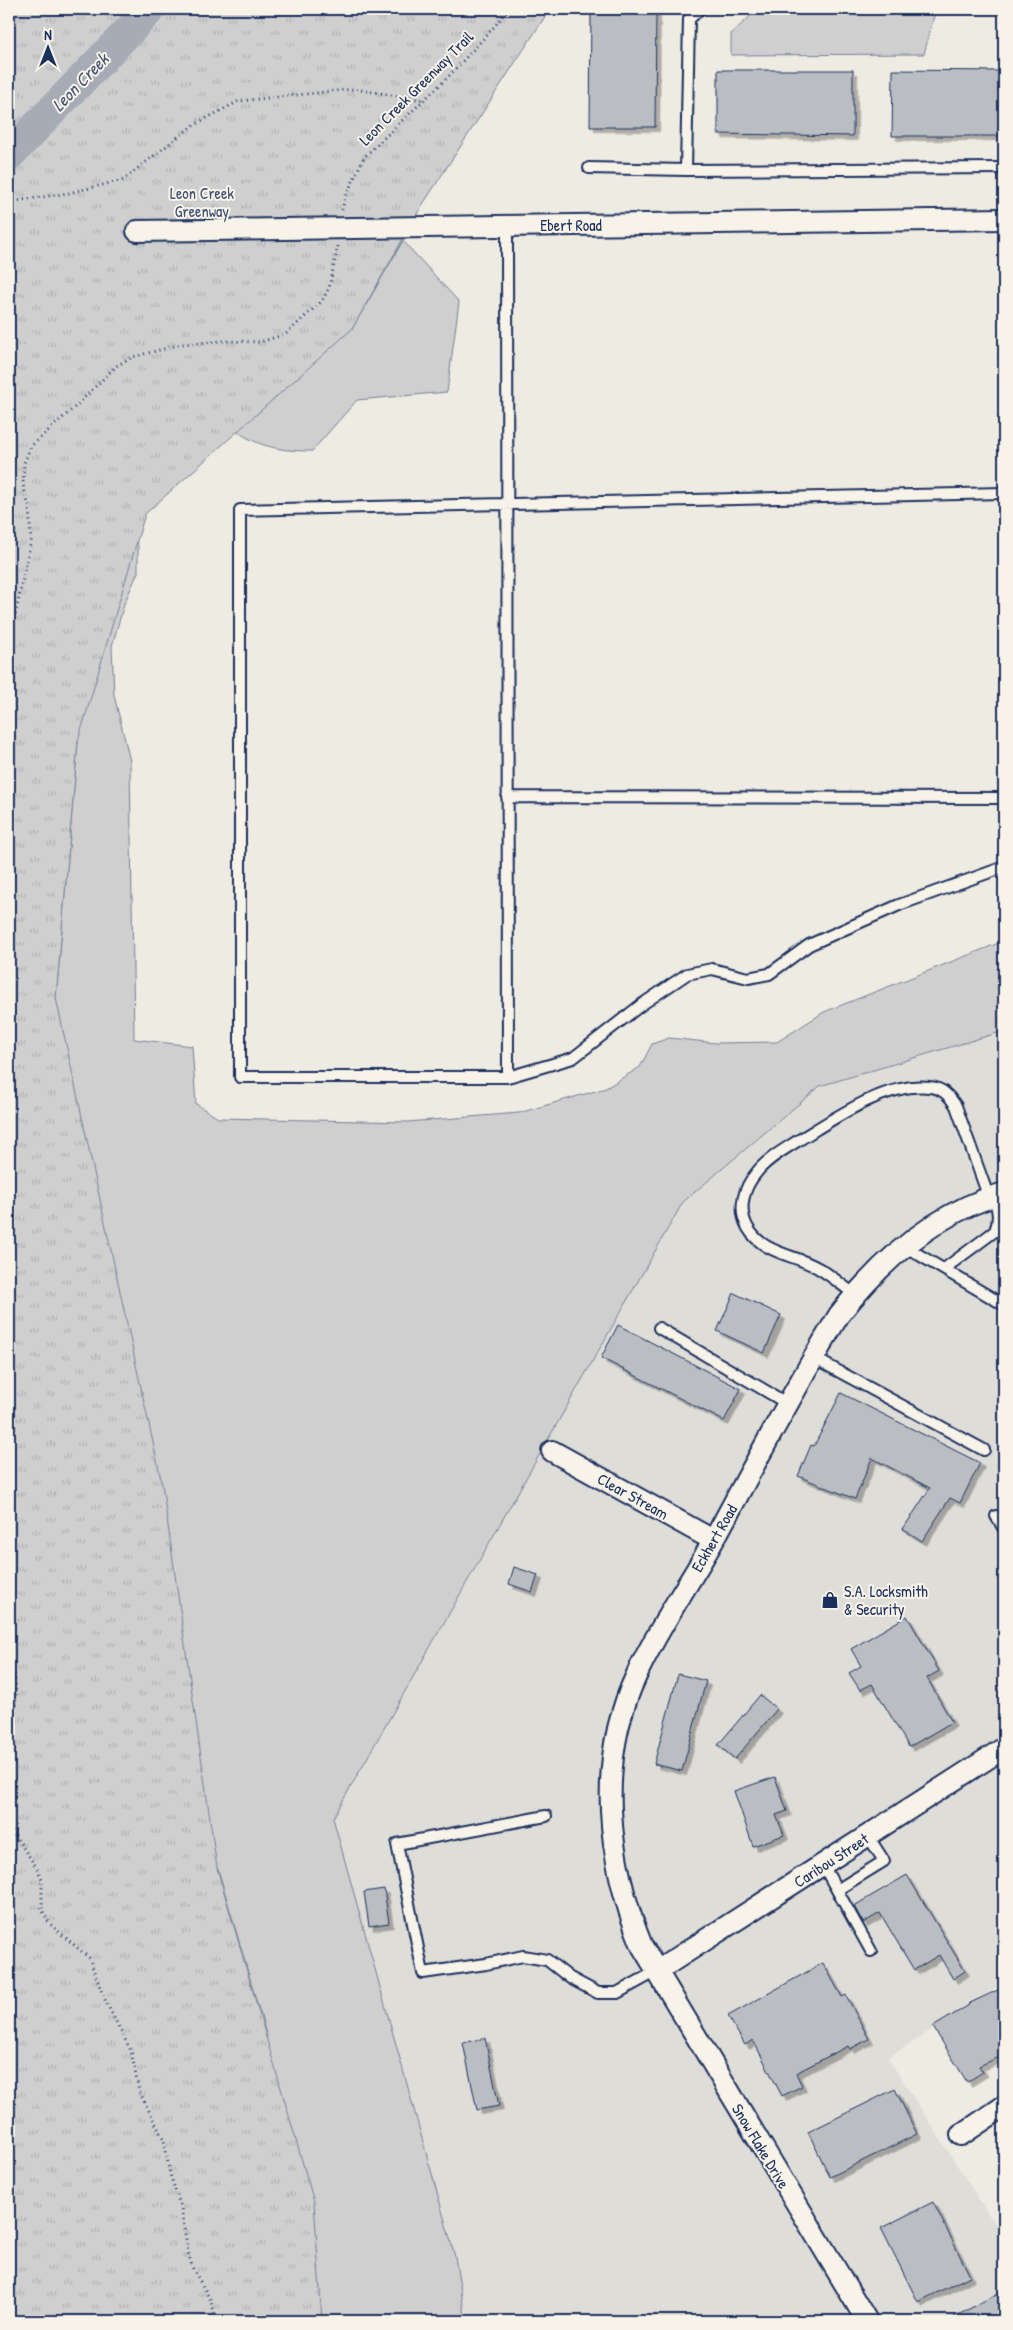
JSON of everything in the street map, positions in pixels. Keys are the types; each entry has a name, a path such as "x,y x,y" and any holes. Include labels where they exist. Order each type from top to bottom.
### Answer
{"street":[{"name":"Ebert Road","path":"137,231 1004,219"},
{"name":"Eckhert Road","path":"657,1971 642,1946 629,1913 619,1878 613,1844 612,1773 620,1724 636,1676 651,1646 714,1540 814,1358 855,1294 882,1265 934,1224 995,1196"},
{"name":"Clear Stream","path":"552,1451 714,1540"},
{"name":"Caribou Street","path":"657,1971 1004,1748"},
{"name":"Snow Flake Drive","path":"657,1971 867,2321"},
{"path":"961,2135 1004,2106"}],"lane":[{"path":"686,170 689,19 700,9"},
{"path":"589,168 686,170 1004,168"},
{"path":"507,226 508,1077"},
{"path":"1004,493 240,510 240,1077 508,1077 573,1058 641,1005 687,974 712,969 748,978 769,974 809,945 899,905 1004,867"},
{"path":"507,797 1004,798"},
{"path":"855,1294 818,1268 778,1253 761,1243 747,1227 741,1209 745,1190 757,1171 782,1151 843,1113 868,1101 916,1087 933,1087 947,1094 956,1106 995,1196 998,1211 1000,1230 944,1269"},
{"path":"904,1246 1004,1305"},
{"path":"659,1328 788,1404"},
{"path":"814,1358 984,1450"},
{"path":"996,1516 1004,1529"},
{"path":"546,1816 397,1844 423,1973 486,1964 523,1956 547,1960 570,1978 598,1993 617,1993 657,1971"},
{"path":"837,1890 884,1861 868,1836"},
{"path":"823,1865 870,1951"}],"path":[{"name":"Leon Creek Greenway Trail","path":"9,644 31,541 29,507 23,485 24,463 31,446 76,406 116,366 133,357 182,344 223,341 260,342 286,334 313,311 330,288 346,198 364,157 447,78 508,9"},
{"path":"9,202 69,193 123,180 192,126 239,101 354,89 423,100"},
{"path":"9,1655 14,1668 15,1700 14,1720 9,1737"},
{"path":"9,1827 37,1868 42,1879 42,1910 56,1930 89,1958 104,1998 131,2051 139,2091 164,2140 170,2174 181,2208 188,2252 193,2269 210,2299 217,2321"}],"shaded area":[{"path":"1004,1031 1004,1983 888,2058 1004,2238 1004,2321 322,2321 333,1818 683,1202 820,1086"}],"green space":[{"name":"Leon Creek Greenway","path":"9,9 550,9 421,207 352,329 145,514 78,741 56,998 162,1484 217,1868 314,2202 322,2321 9,2321"},
{"path":"758,9 936,9 924,54 731,55 731,34"},
{"path":"403,241 459,302 447,392 357,400 312,451 270,447 244,436 233,428 226,426 215,427 188,450 162,466 132,516 132,530 138,546 138,572 124,604 112,646 114,695 130,761 134,1039 192,1046 196,1104 218,1118 407,1122 519,1113 606,1088 640,1067 652,1044 669,1038 716,1043 777,1042 824,1012 1004,941 1004,1031 820,1086 683,1202 333,1818 455,2257 466,2321 227,2321 217,2301 105,2208 86,2145 22,2071 9,2069 9,1980 71,2046 240,2072 267,2037 218,1869 195,1934 53,1727 9,1803 9,996 56,998 78,741 123,496 164,434 251,400 352,329"}],"building":[{"path":"591,9 656,9 655,127 590,127"},
{"path":"718,70 853,70 853,136 718,134"},
{"path":"893,70 1004,71 1004,136 892,136"},
{"path":"734,1293 781,1315 764,1353 717,1331"},
{"path":"618,1325 741,1389 724,1421 601,1358"},
{"path":"841,1393 980,1463 960,1503 950,1498 922,1541 903,1529 930,1488 872,1458 855,1499 798,1476 811,1445 814,1446"},
{"path":"514,1567 538,1575 532,1592 509,1584"},
{"path":"907,1616 939,1671 927,1678 952,1722 909,1747 872,1684 860,1690 849,1673 861,1666 851,1649"},
{"path":"678,1674 706,1681 682,1771 654,1764"},
{"path":"760,1695 777,1709 735,1759 718,1745"},
{"path":"775,1777 787,1811 776,1815 784,1835 753,1846 734,1791"},
{"path":"907,1875 965,1971 953,1979 939,1955 914,1970 880,1913 863,1923 854,1906"},
{"path":"384,1889 389,1923 369,1926 364,1892"},
{"path":"823,1963 842,1997 846,1995 869,2039 850,2049 848,2046 796,2073 802,2086 782,2096 753,2040 745,2045 728,2016"},
{"path":"1004,1987 1004,2055 979,2066 983,2072 967,2082 933,2027 968,2004"},
{"path":"485,2038 499,2106 477,2110 463,2043"},
{"path":"895,2089 917,2134 830,2177 808,2132"},
{"path":"933,2202 970,2276 918,2302 881,2228"},
{"path":"1004,2290 1004,2321 947,2321"}],"waterway":[{"name":"Leon Creek","path":"9,155 150,9"}],"place":[{"name":"S.A. Locksmith & Security","path":"830,1600"}]}
